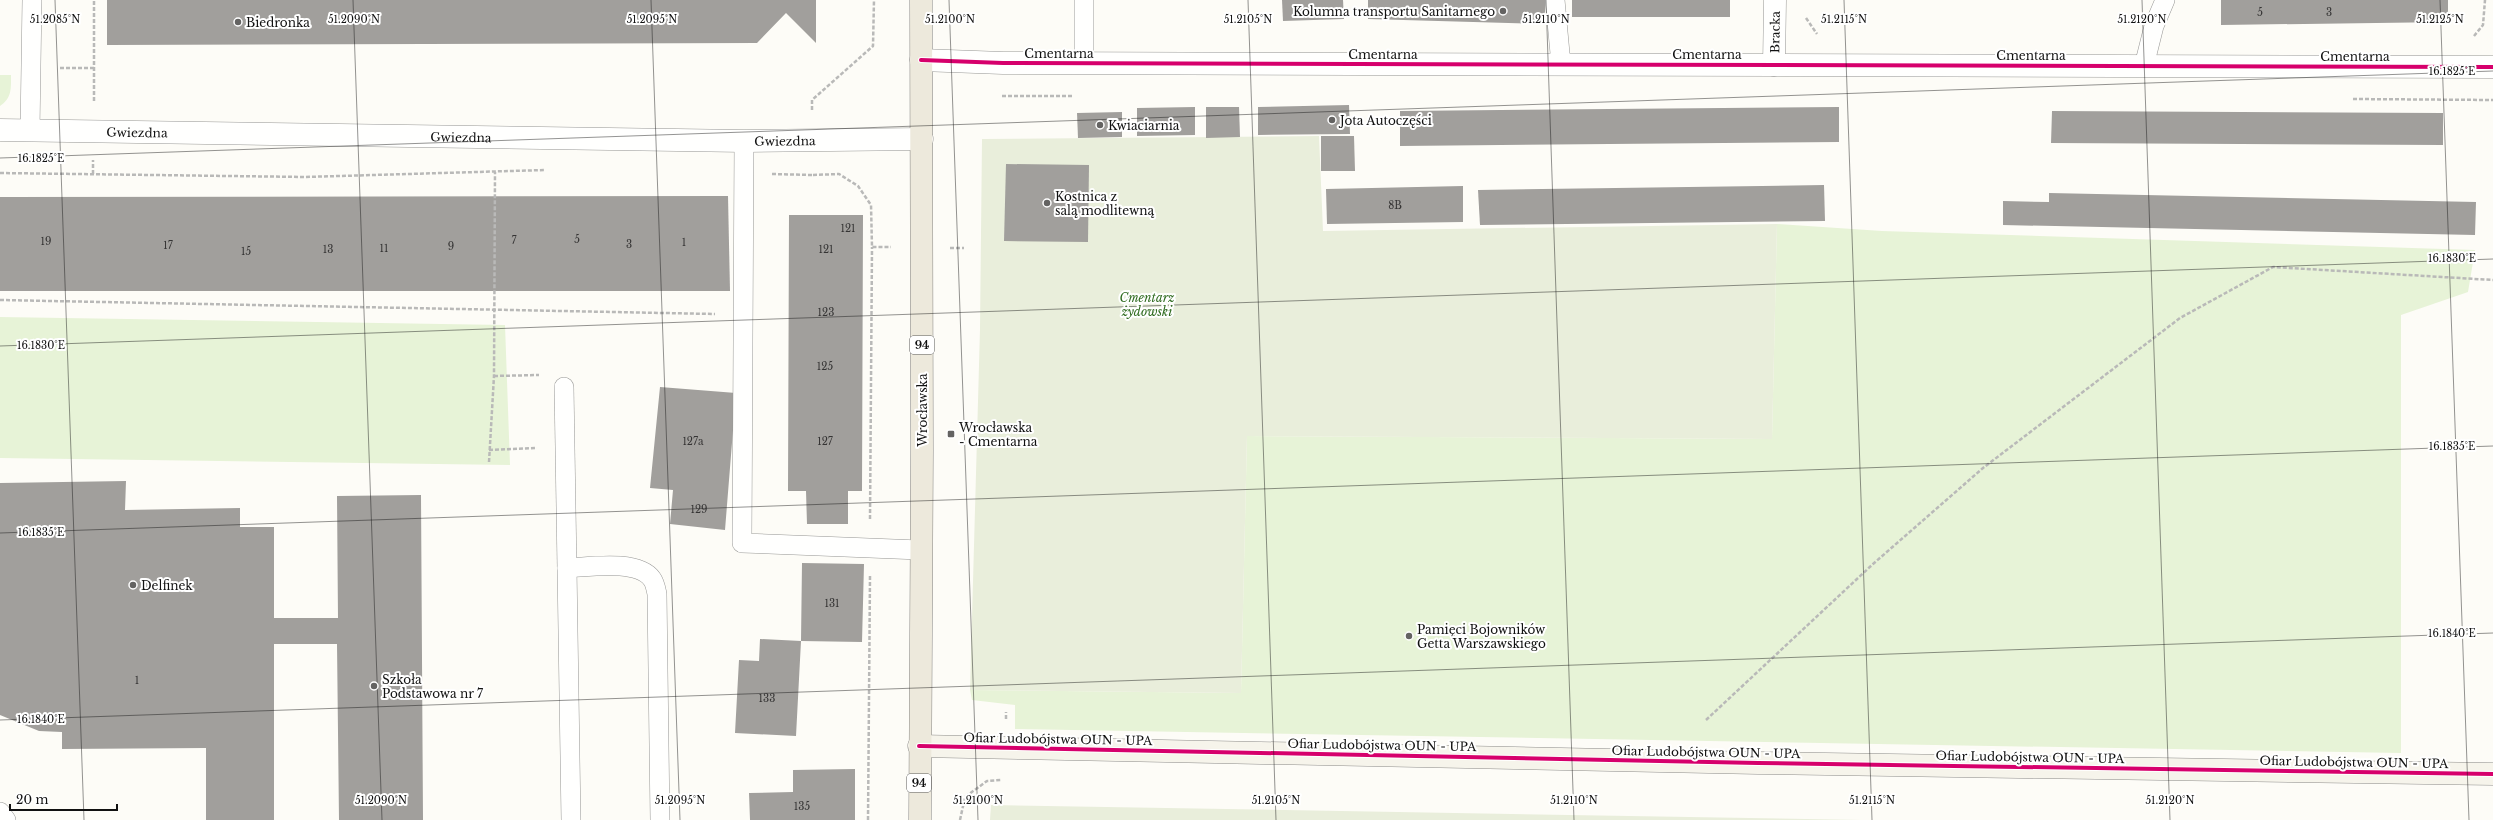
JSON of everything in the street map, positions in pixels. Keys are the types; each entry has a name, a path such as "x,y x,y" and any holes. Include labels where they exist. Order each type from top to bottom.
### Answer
{"main road":[{"name":"Wrocławska","path":"920,820 921,0"}],"street":[{"name":"Bracka","path":"1774,65 1775,0"},
{"name":"Cmentarna","path":"921,60 1084,63 2493,67"},
{"name":"Gwiezdna","path":"0,130 744,141 922,139"},
{"name":"Ofiar Ludobójstwa OUN - UPA","path":"919,746 1766,763 2493,774"}],"lane":[{"path":"30,130 32,0"},
{"path":"1084,0 1084,63"},
{"path":"1555,0 1561,64"},
{"path":"2144,66 2154,26 2165,0"},
{"path":"744,141 742,543 920,550"},
{"path":"564,387 571,820"},
{"path":"567,568 624,566 640,569 652,579 657,594 660,820"},
{"path":"0,812 6,820"}],"path":[{"path":"93,174 94,0"},
{"path":"0,173 305,177 547,170"},
{"path":"488,462 494,376 494,172"},
{"path":"743,173 813,175"},
{"path":"1706,720 1873,564 1984,468 2180,318 2273,267 2493,280"},
{"path":"0,300 742,314"},
{"path":"494,376 548,374 564,387"},
{"path":"489,450 565,447"}],"green space":[{"path":"0,75 11,75 11,89 7,100 0,106"},
{"name":"Cmentarz żydowski","path":"1319,136 1323,231 1777,224 1772,439 1247,436 1241,693 970,690 980,329 982,139"},
{"path":"1777,224 1882,231 2475,250 2468,292 2401,315 2401,753 1015,729 1015,705 972,700 970,690 1241,693 1247,436 1772,439"},
{"path":"0,317 505,325 510,465 0,458"},
{"path":"991,805 1862,820 990,820"}],"building":[{"path":"107,0 816,0 816,43 786,13 757,43 107,45"},
{"path":"1282,0 1343,0 1344,19 1283,21"},
{"path":"1368,0 1545,0 1545,24 1368,19"},
{"path":"1572,0 1730,0 1730,17 1572,17"},
{"path":"2221,0 2448,0 2448,22 2221,25"},
{"path":"1349,105 1350,134 1258,135 1258,107"},
{"path":"1195,107 1195,135 1137,136 1137,108"},
{"path":"1206,107 1239,107 1240,137 1206,138"},
{"path":"1839,107 1839,142 1400,146 1400,111"},
{"path":"2052,111 2443,113 2443,145 2051,143"},
{"name":"Kwiaciarnia","path":"1122,112 1122,137 1078,138 1077,113"},
{"path":"1321,136 1354,136 1355,171 1321,171"},
{"name":"Kostnica z salą modlitewną","path":"1006,164 1089,165 1088,242 1004,241"},
{"path":"1824,185 1825,221 1480,225 1478,190"},
{"path":"1463,186 1463,222 1327,224 1326,189"},
{"path":"2049,193 2476,202 2475,235 2003,225 2003,201 2049,202"},
{"path":"728,196 730,291 0,291 0,197"},
{"path":"789,215 863,215 862,491 848,491 848,524 807,524 806,491 788,491"},
{"path":"660,387 736,393 725,530 670,524 673,490 650,488"},
{"path":"126,481 125,510 240,508 240,527 274,527 274,618 338,618 337,496 421,495 423,820 339,820 337,644 274,644 274,820 206,820 206,748 62,749 62,732 39,731 0,715 0,483"},
{"path":"802,563 864,564 862,642 801,641"},
{"path":"760,639 801,641 796,736 735,733 739,660 759,661"},
{"path":"855,769 855,820 750,820 749,793 793,792 793,770"}],"cycle path":[{"path":"921,60 1003,63 2493,67"},
{"path":"919,746 1758,763 2493,774"}],"place":[{"name":"Kolumna transportu Sanitarnego","path":"1503,11"},
{"name":"Biedronka","path":"238,22"},
{"name":"Jota Autoczęści","path":"1332,120"},
{"name":"Kwiaciarnia","path":"1100,125"},
{"name":"Kostnica z salą modlitewną","path":"1047,203"},
{"name":"Wrocławska - Cmentarna","path":"951,434"},
{"name":"Delfinek","path":"133,585"},
{"name":"Pamięci Bojowników Getta Warszawskiego","path":"1409,636"},
{"name":"Szkoła Podstawowa nr 7","path":"374,686"}]}
